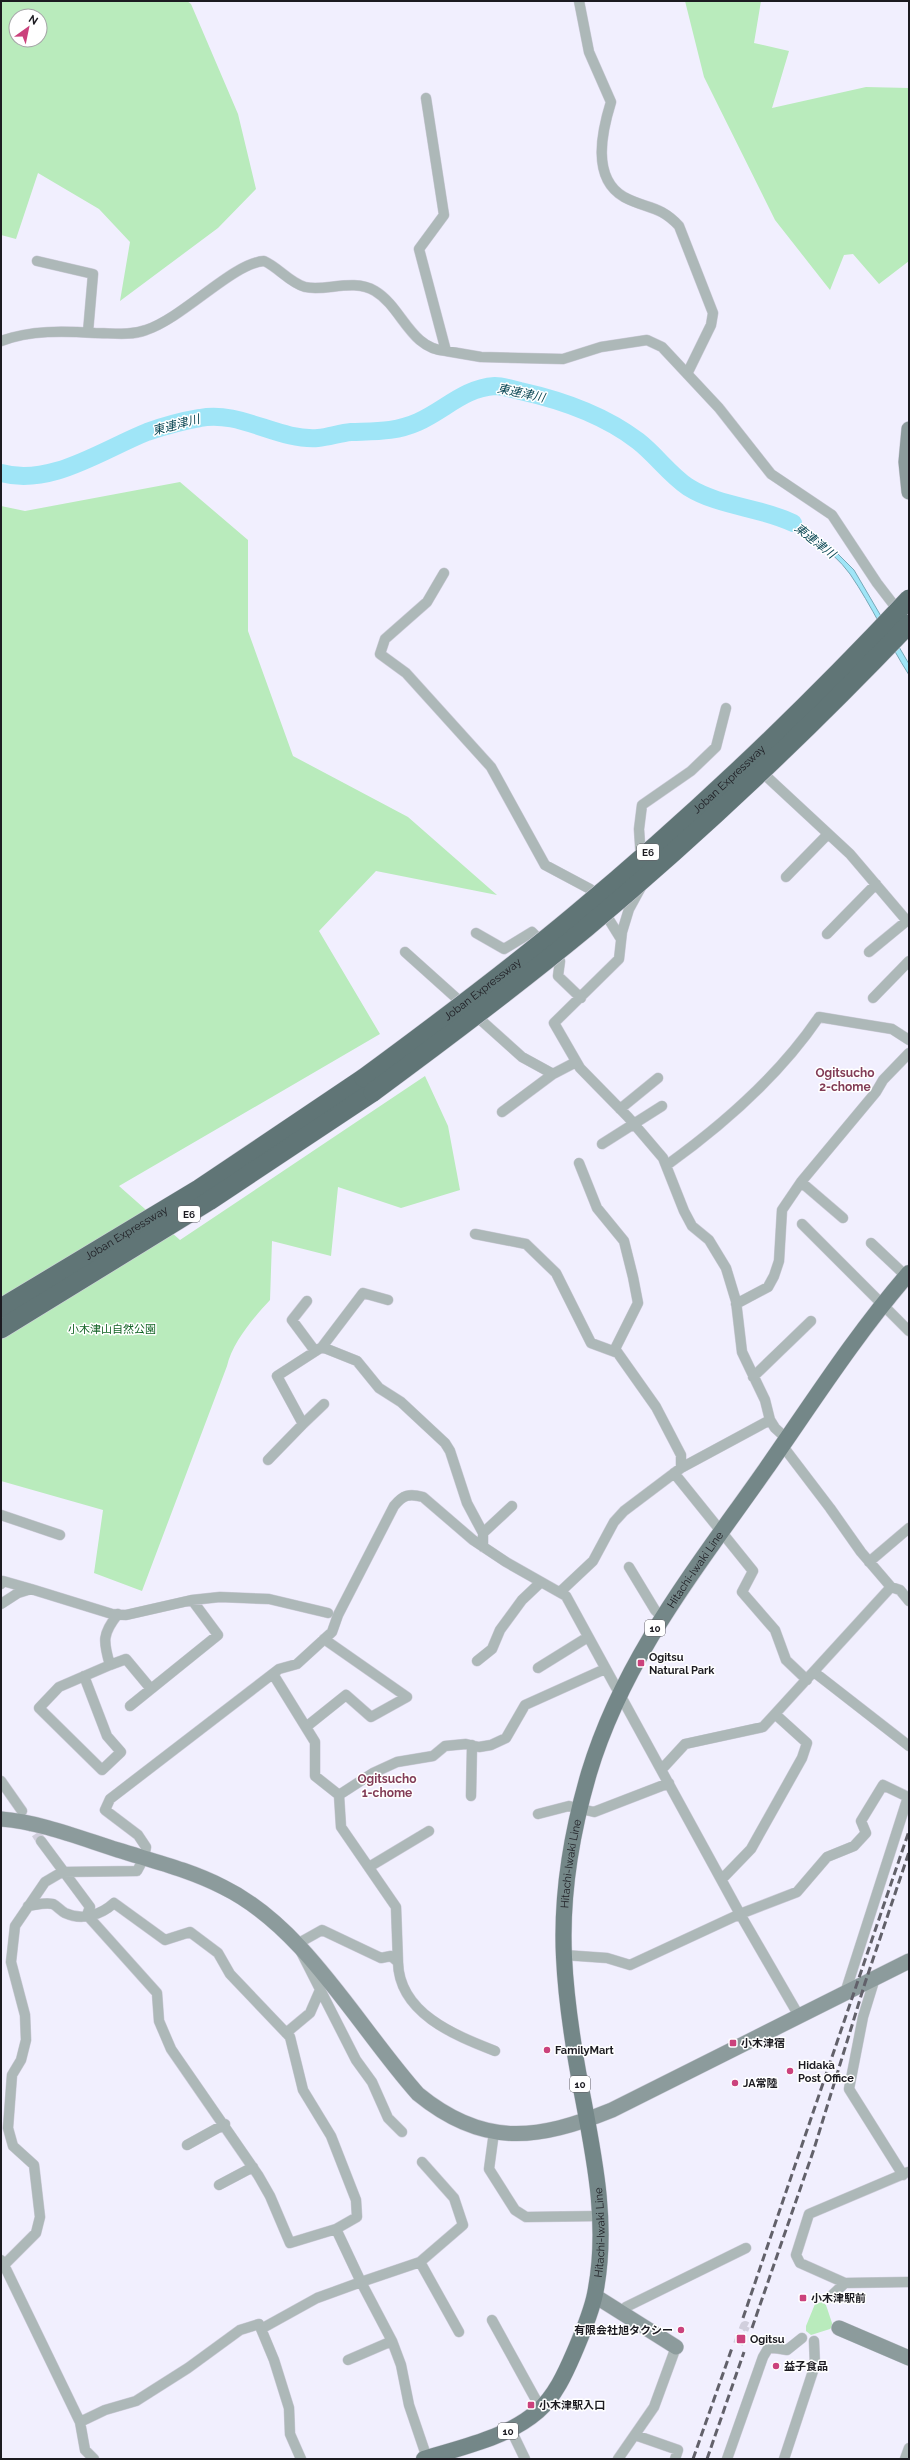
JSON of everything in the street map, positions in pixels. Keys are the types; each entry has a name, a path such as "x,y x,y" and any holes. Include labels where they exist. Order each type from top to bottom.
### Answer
{"highway":[{"name":"Joban Expressway","path":"1,1329 209,1202 368,1085 458,1008 575,915 685,820 773,738 909,599"},
{"name":"Joban Expressway","path":"1,1308 199,1189 469,1021 585,928 697,832 786,749 909,624"}],"main road":[{"name":"Hitachi-Iwaki Line","path":"425,2458 512,2430 541,2409 549,2400 567,2367 595,2296 600,2216 598,2174 569,2014 564,1955 568,1874 580,1808 598,1744 618,1693 662,1617 784,1442 882,1305 907,1274"}],"street":[{"path":"579,1 589,52 611,102 604,122 601,159 607,179 623,196 664,212 680,226 713,313 711,325 687,374"},
{"path":"426,98 444,215 419,249 446,351"},
{"path":"1,341 46,332 130,334 147,330 183,312 237,272 254,263 264,261 306,287 353,286 375,291 417,338 436,350 481,357 562,359 601,347 647,340 662,347 719,408 771,474 832,515 877,583 909,624"},
{"path":"37,262 93,274 88,332"},
{"path":"909,429 906,462 909,492"},
{"path":"444,573 427,602 385,639 380,654 406,673 491,767 545,865 590,889 622,939"},
{"path":"726,708 716,747 691,771 642,805 639,829 642,886 629,909 622,939 620,960 554,1023 576,1062 634,1123 666,1165 684,1211 692,1226 709,1240 726,1268 736,1304 742,1352 764,1400 770,1420 869,1562 891,1586 900,1590 909,1601"},
{"path":"766,776 850,854 908,920 869,952"},
{"path":"786,877 828,834"},
{"path":"827,934 876,884"},
{"path":"476,933 504,950 532,932 560,961 558,976 581,998"},
{"path":"405,952 522,1057 553,1074"},
{"path":"873,998 909,961"},
{"path":"666,1165 704,1139 762,1086 798,1049 819,1018 892,1029 909,1040"},
{"path":"736,1304 768,1287 774,1276 779,1261 782,1210 801,1182 876,1092 883,1080 909,1053"},
{"path":"502,1112 553,1074 576,1062"},
{"path":"620,1109 658,1078"},
{"path":"602,1144 662,1106"},
{"path":"579,1163 597,1208 624,1241 633,1277 638,1303 615,1349 656,1407 681,1455 677,1470 721,1533 753,1571 742,1592 775,1630 786,1660 811,1676 909,1746"},
{"path":"801,1182 844,1218"},
{"path":"802,1224 909,1331"},
{"path":"475,1234 526,1244 556,1273 591,1343 618,1352"},
{"path":"871,1243 907,1274"},
{"path":"303,1424 277,1376 318,1349 363,1293 388,1300"},
{"path":"307,1301 292,1320 318,1349 357,1361 379,1388 400,1402 444,1443 450,1451 467,1503 483,1533 483,1547"},
{"path":"753,1377 811,1321"},
{"path":"268,1460 324,1404"},
{"path":"560,1592 593,1561 614,1522 624,1511 677,1470 770,1420"},
{"path":"94,2459 84,2450 80,2422 3,2263 36,2233 40,2217 34,2165 13,2146 8,2128 12,2075 21,2060 26,2040 25,2015 11,1962 15,1926 45,1882 62,1872 137,1871 144,1858 146,1846 138,1835 105,1810 110,1799 279,1669 297,1664 332,1632 338,1615 390,1512 402,1496 412,1494 423,1497 483,1547 560,1592 570,1603 740,1914 799,2016"},
{"path":"483,1533 512,1506"},
{"path":"1,1515 60,1535"},
{"path":"869,1562 909,1528"},
{"path":"629,1567 655,1610 662,1617"},
{"path":"1,1584 3,1581 118,1614 138,1613 192,1600 250,1597 328,1613"},
{"path":"477,1661 492,1649 504,1624 522,1600 541,1582"},
{"path":"662,1769 685,1744 763,1727 811,1676 891,1586"},
{"path":"1,1604 18,1593 31,1589"},
{"path":"130,1706 218,1635 192,1600"},
{"path":"110,1665 105,1648 106,1629 118,1614"},
{"path":"538,1668 588,1638"},
{"path":"306,1728 346,1695 371,1717 407,1697 324,1639"},
{"path":"84,1676 108,1736 122,1752 102,1770 39,1708 59,1687 84,1676 110,1665 126,1659 151,1688"},
{"path":"339,1795 373,1773 397,1762 433,1756 445,1746 491,1746 506,1738 525,1705 605,1669"},
{"path":"273,1674 315,1742 315,1776 339,1795 341,1827 396,1907 398,1976 404,1991 418,2009 451,2031 495,2051"},
{"path":"722,1879 751,1850 802,1758 807,1743 775,1714"},
{"path":"471,1796 472,1745"},
{"path":"1,1781 22,1811"},
{"path":"538,1814 569,1806 594,1812 669,1783"},
{"path":"564,1955 607,1958 630,1965 740,1914 797,1892 827,1857 854,1846 866,1832 861,1820 883,1785 909,1796 844,1993"},
{"path":"1,1819 41,1827 144,1858 198,1875 224,1887 266,1915 297,1944 418,2094 433,2106 464,2123 494,2132 518,2134 545,2132 587,2120 684,2076 909,1961"},
{"path":"368,1867 429,1831"},
{"path":"41,1841 62,1872 90,1907 88,1916"},
{"path":"28,1906 45,1903 55,1905 71,1916 88,1916 106,1910 114,1903 165,1940 190,1932 218,1953 230,1974 286,2033 292,2044 303,2090 331,2136 356,2200 357,2217 336,2229 290,2243 270,2196 253,2167 225,2124 171,2049 159,2022 157,1994 88,1916"},
{"path":"297,1944 322,1930 381,1958 391,1956 398,1962"},
{"path":"297,1944 356,2060 372,2082 388,2118 402,2132"},
{"path":"875,1978 863,2017 849,2089 907,2173 810,2214 796,2255 800,2263 845,2283 909,2282"},
{"path":"286,2033 310,2013 320,1990"},
{"path":"187,2145 225,2124"},
{"path":"494,2132 489,2169 515,2210 526,2217 600,2216"},
{"path":"261,2329 317,2298 420,2262 463,2225 454,2198 422,2162"},
{"path":"219,2185 253,2167"},
{"path":"336,2229 361,2282 392,2341 401,2365 409,2405 425,2458"},
{"path":"622,2313 626,2306 746,2248"},
{"path":"420,2262 459,2332"},
{"path":"829,2298 845,2283"},
{"path":"595,2296 676,2347 654,2407 618,2459"},
{"path":"492,2320 541,2409"},
{"path":"80,2422 105,2410 136,2401 188,2368 240,2330 259,2324 274,2360 289,2408 290,2434 301,2459"},
{"path":"839,2328 909,2358"},
{"path":"727,2459 763,2357 769,2347 787,2350 802,2338"},
{"path":"348,2360 392,2341"},
{"path":"784,2459 815,2365 814,2341"},
{"path":"512,2430 525,2459"},
{"path":"636,2435 678,2450 675,2459"},
{"path":"905,2459 909,2448"}],"green space":[{"path":"1,1 187,1 191,4 238,114 256,189 218,228 120,301 130,242 99,209 38,173 16,239 1,235"},
{"path":"685,1 761,1 754,43 789,51 772,108 866,87 909,88 909,261 879,284 853,254 844,255 830,290 775,220 704,77"},
{"name":"小木津山自然公園","path":"180,482 248,540 248,631 293,756 408,817 497,895 376,871 319,931 380,1034 119,1186 180,1240 425,1076 448,1126 460,1190 401,1208 338,1187 331,1256 272,1241 270,1300 244,1331 230,1357 142,1591 94,1573 103,1510 1,1481 1,506 25,511"},
{"path":"822,2302 826,2305 833,2326 830,2329 811,2335 806,2331 806,2326 815,2304"}],"water":[{"path":"772,511 794,520 827,543 854,570 909,664 909,675 866,599 850,574 834,556 814,540 771,516"}],"waterway":[{"name":"東連津川","path":"1,473 19,476 38,475 57,471 94,457 147,432 200,418 230,418 303,438 318,438 351,432 402,428 428,417 464,395 484,388 498,386 551,399 597,416 611,423 638,441 681,482 700,494 727,503 767,513 793,523"}],"tunnel":[{"path":"28,1821 41,1841"},
{"path":"738,2344 745,2326 747,2327"}],"railway":[{"path":"743,2318 909,1831"},
{"path":"752,2328 814,2149 865,1983 909,1852"},
{"path":"693,2459 732,2348"},
{"path":"707,2459 744,2352"}],"place":[{"name":"Ogitsu Natural Park","path":"641,1663"},
{"name":"小木津宿","path":"733,2043"},
{"name":"FamilyMart","path":"547,2050"},
{"name":"Hidaka Post Office","path":"790,2071"},
{"name":"JA常陸","path":"735,2083"},
{"name":"小木津駅前","path":"803,2298"},
{"name":"有限会社旭タクシー","path":"681,2330"},
{"name":"Ogitsu","path":"741,2339"},
{"name":"益子食品","path":"776,2366"},
{"name":"小木津駅入口","path":"531,2405"}],"district":[{"name":"Ogitsucho 2-chome","path":"845,1080"},
{"name":"Ogitsucho 1-chome","path":"387,1786"}]}
